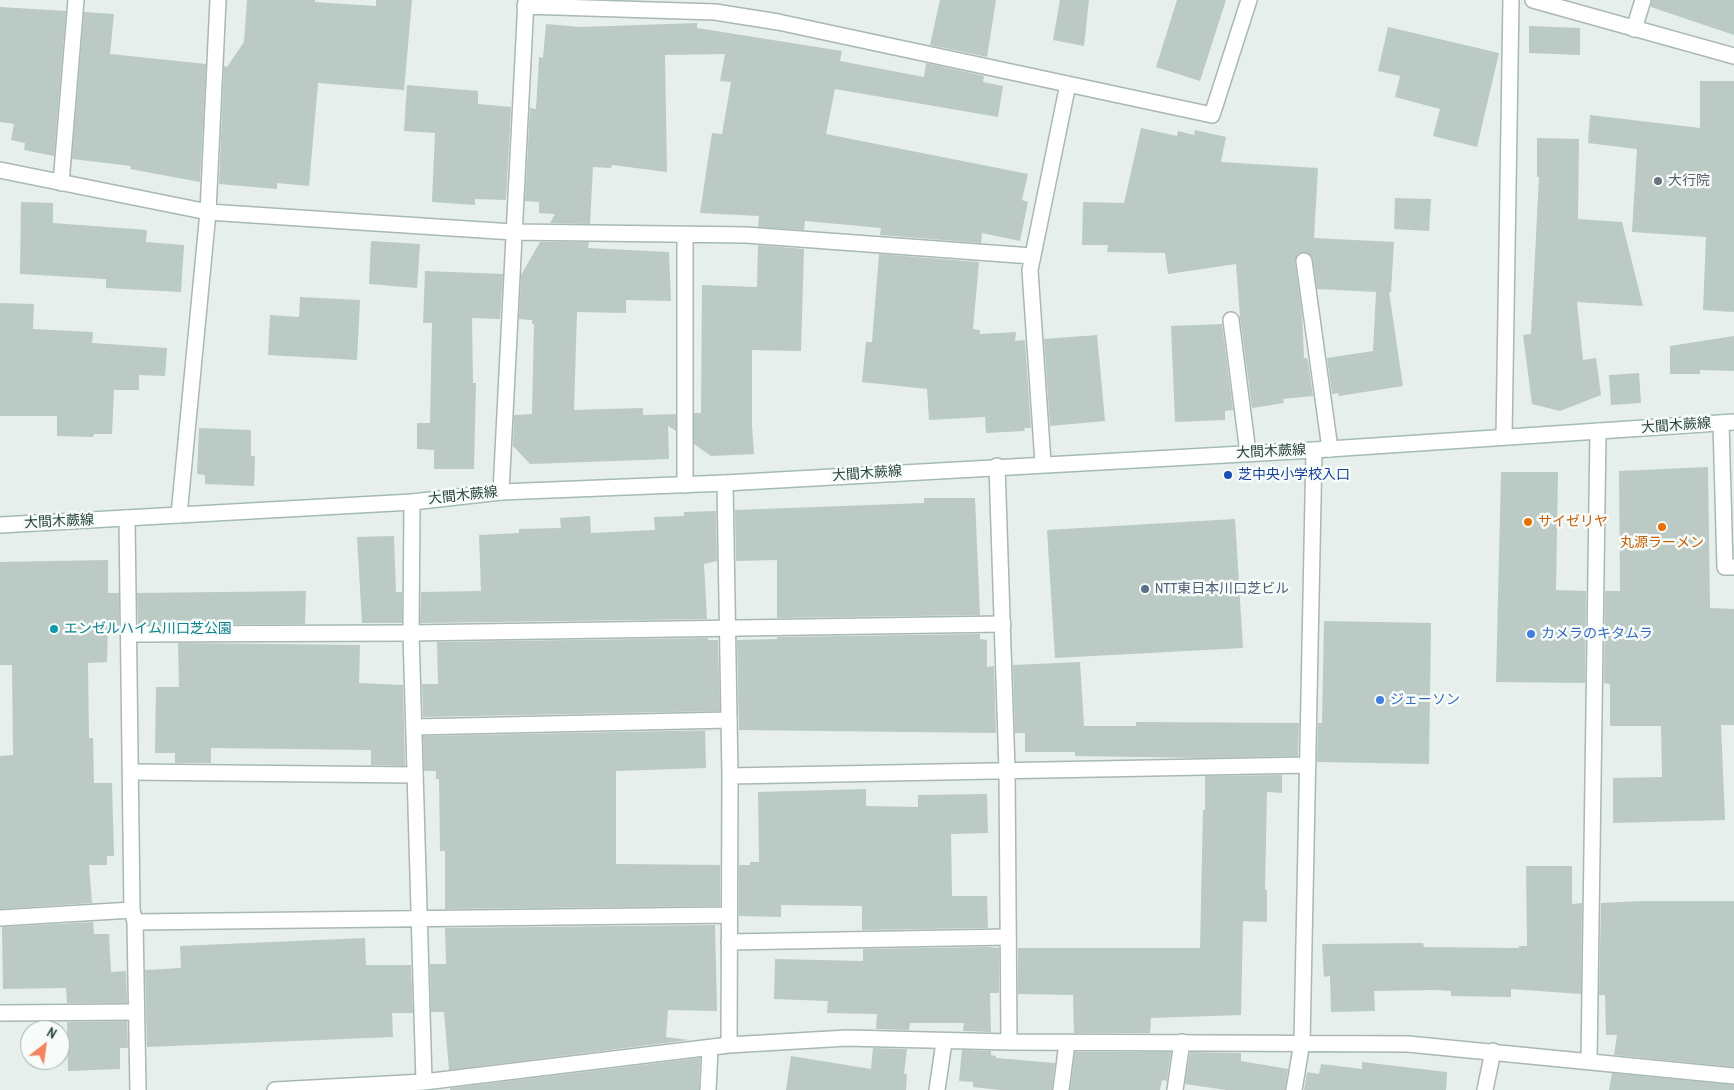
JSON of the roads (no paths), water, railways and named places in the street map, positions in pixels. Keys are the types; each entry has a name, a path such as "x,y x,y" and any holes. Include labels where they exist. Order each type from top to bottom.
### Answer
{"street":[{"path":"61,183 76,0"},
{"path":"179,515 208,212 218,0"},
{"path":"501,492 525,3 715,12 778,22 1212,115 1249,0"},
{"path":"1504,436 1511,0"},
{"path":"1533,0 1734,56"},
{"path":"1634,29 1643,0"},
{"path":"1043,464 1030,270 1068,84"},
{"path":"0,170 208,212 513,232 746,235 1032,256"},
{"path":"685,234 685,484"},
{"path":"1304,260 1330,449"},
{"path":"1231,320 1248,453"},
{"path":"1728,422 1725,567 1734,567"},
{"name":"大間木蕨線","path":"0,525 412,502 501,492 725,483 997,466 1314,450 1728,422"},
{"path":"1589,1060 1598,432"},
{"path":"1294,1090 1302,1042 1314,450"},
{"path":"997,466 1004,624 1009,1042"},
{"path":"725,483 729,627 730,776 728,1045"},
{"path":"412,502 411,633 424,1082"},
{"path":"127,518 138,1090"},
{"path":"130,634 411,633 1004,624"},
{"path":"414,727 729,720"},
{"path":"730,776 1308,764"},
{"path":"132,772 415,775"},
{"path":"0,918 134,916 420,918 729,915"},
{"path":"729,942 1008,936"},
{"path":"0,1014 136,1012"},
{"path":"275,1090 424,1082 710,1049 728,1045 847,1038 944,1042 1302,1042 1408,1044 1589,1060 1734,1076"},
{"path":"937,1090 944,1042"},
{"path":"1061,1090 1067,1042"},
{"path":"1175,1090 1182,1042"},
{"path":"708,1090 710,1049"},
{"path":"1485,1090 1493,1051"}],"place":[{"name":"大行院","path":"1658,181"},
{"name":"芝中央小学校入口","path":"1228,475"},
{"name":"サイゼリヤ","path":"1528,522"},
{"name":"丸源ラーメン","path":"1662,527"},
{"name":"NTT東日本川口芝ビル","path":"1145,589"},
{"name":"エンゼルハイム川口芝公園","path":"54,629"},
{"name":"カメラのキタムラ","path":"1531,634"},
{"name":"ジェーソン","path":"1380,700"}]}
